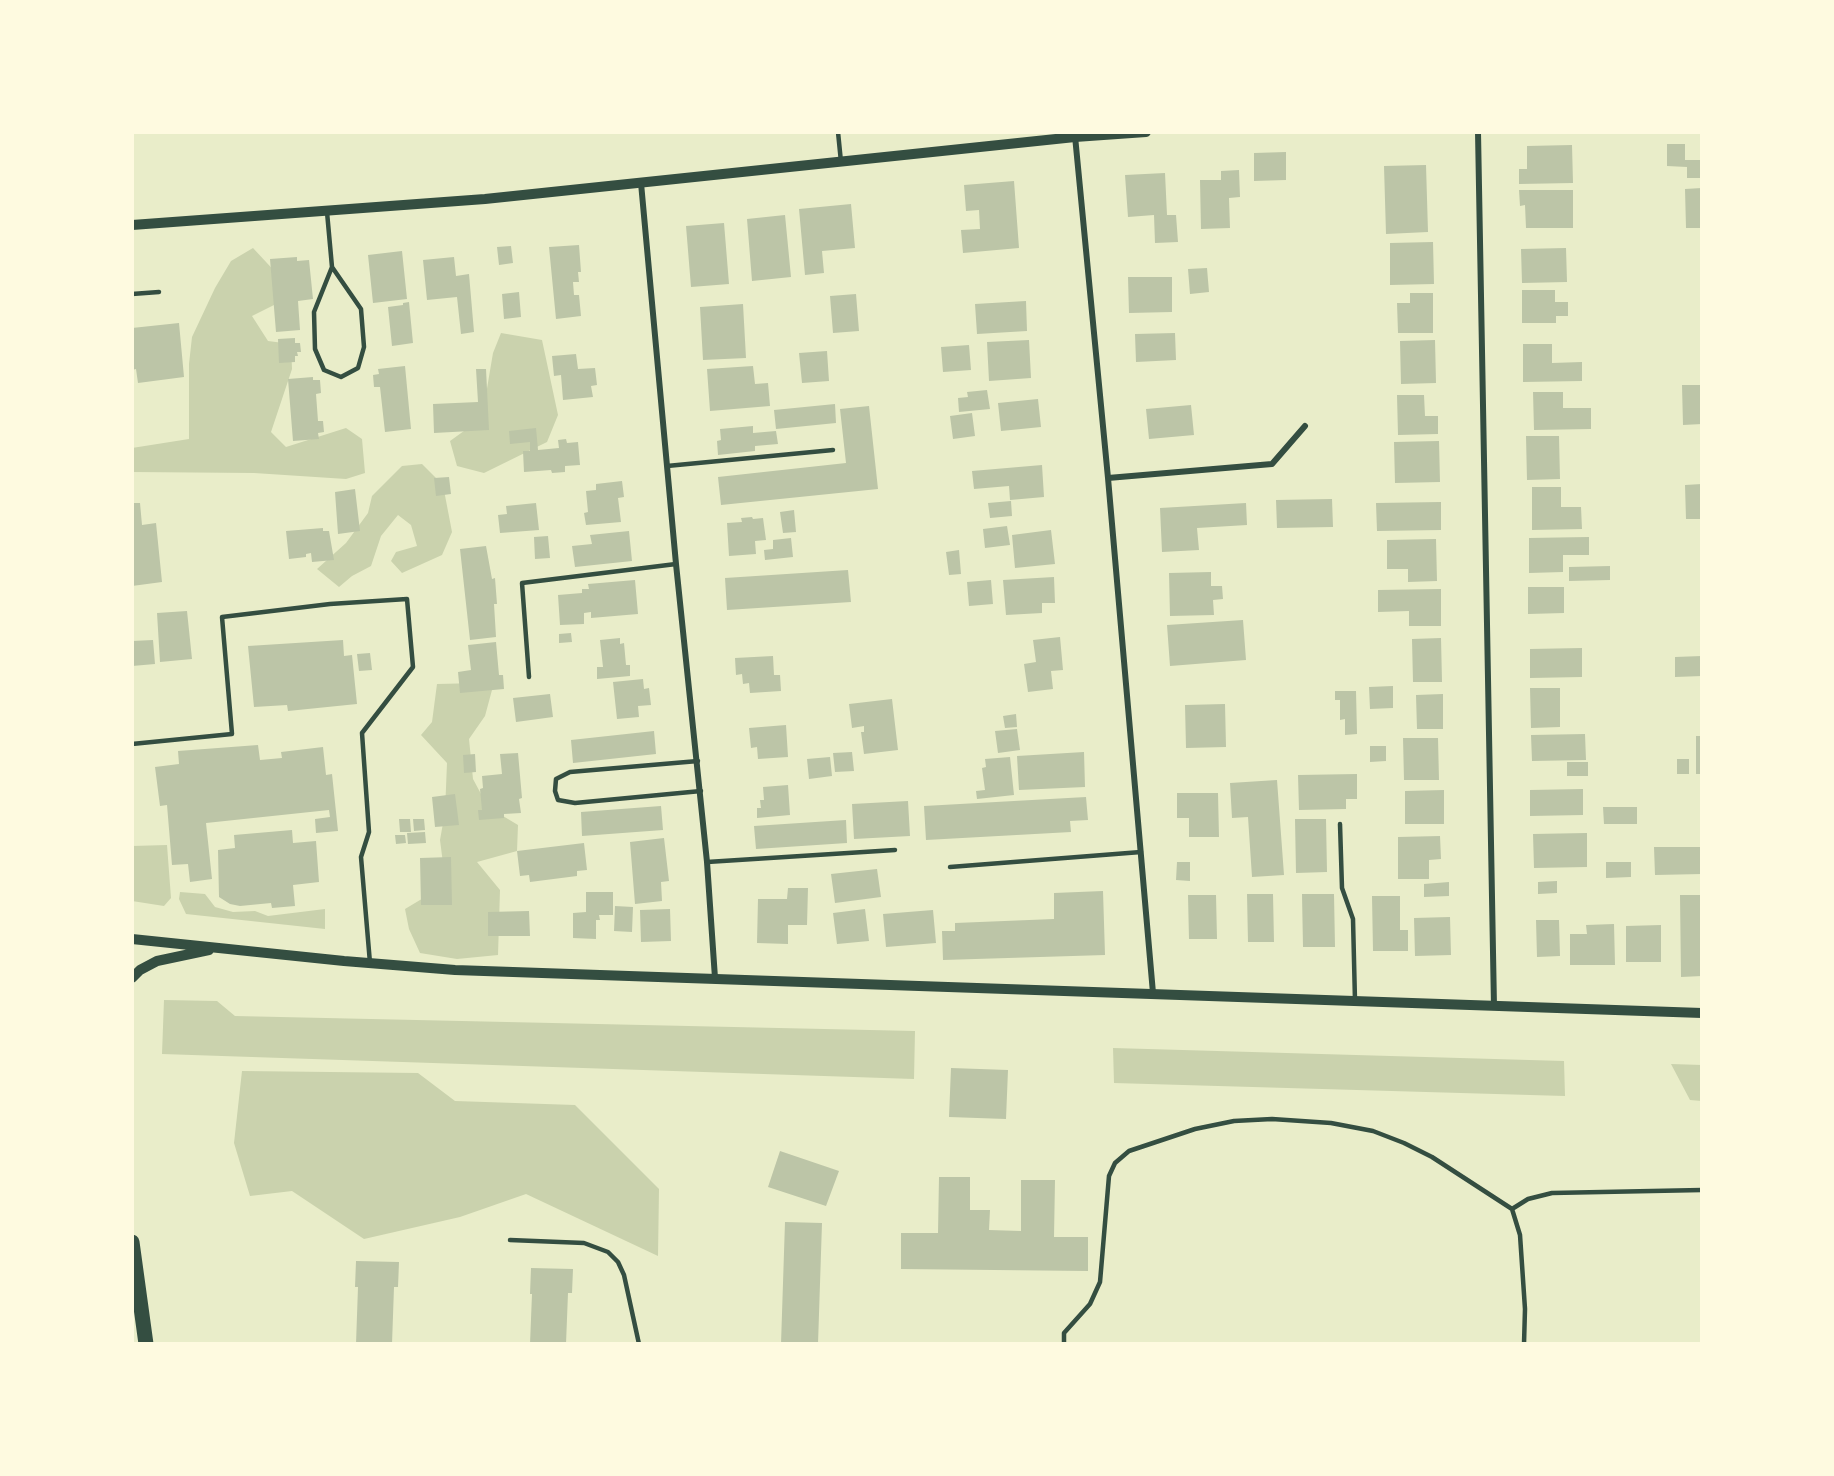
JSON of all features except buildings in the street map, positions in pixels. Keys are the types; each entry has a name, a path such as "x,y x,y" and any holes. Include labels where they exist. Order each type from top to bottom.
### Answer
{"main road":[{"path":"132,1242 146,1344"}],"street":[{"path":"132,225 485,199 1075,135 1146,132"},
{"path":"1478,132 1494,1006"},
{"path":"1075,135 1108,478 1153,993"},
{"path":"641,183 676,564 701,791 715,978"},
{"path":"1108,478 1272,464 1305,426"},
{"path":"132,939 455,970 1702,1013"},
{"path":"132,978 140,970 156,962 219,947"}],"lane":[{"path":"838,132 841,162"},
{"path":"327,212 332,267 314,312 315,349 324,370 341,377 358,368 361,358 363,347 361,309 332,267"},
{"path":"132,294 159,292"},
{"path":"667,466 833,450"},
{"path":"529,676 522,583 676,564"},
{"path":"132,744 232,734 222,617 330,604 407,599 413,667 362,733 369,832 361,857 370,963"},
{"path":"698,761 570,772 556,779 555,791 558,800 575,803 701,791"},
{"path":"1340,824 1342,888 1353,919 1355,1000"},
{"path":"707,862 896,850"},
{"path":"950,867 1141,852"},
{"path":"1064,1344 1064,1333 1089,1304 1100,1282 1109,1176 1115,1163 1129,1151 1195,1129 1234,1121 1272,1119 1331,1123 1373,1131 1432,1157 1512,1209 1520,1235 1525,1309 1524,1344"},
{"path":"1512,1209 1528,1199 1552,1193 1702,1190"},
{"path":"510,1240 584,1243 608,1252 618,1263 624,1275 639,1344"}],"green space":[{"path":"253,248 280,277 284,300 252,316 268,341 291,344 292,369 271,432 286,447 346,428 362,439 365,473 346,479 254,473 132,472 132,448 189,439 189,364 192,337 215,288 231,261"},
{"path":"501,333 542,340 558,415 547,442 484,473 457,466 450,441 482,418 493,353"},
{"path":"422,464 443,485 452,532 442,555 402,573 391,561 396,552 417,546 411,525 398,515 381,536 371,566 352,576 339,587 317,569 346,543 368,513 372,496 402,466"},
{"path":"479,683 492,690 485,716 469,739 473,779 488,807 518,825 517,851 477,862 500,890 498,955 457,959 420,953 409,929 405,909 435,891 444,871 440,840 445,812 447,763 421,735 432,722 437,684"},
{"path":"167,845 171,898 164,906 132,901 132,846"},
{"path":"180,892 205,894 215,907 233,912 255,911 268,916 325,909 325,929 186,914 179,899"},
{"path":"164,1000 217,1001 235,1016 915,1031 914,1079 162,1054"},
{"path":"1113,1048 1564,1061 1565,1096 1114,1083"},
{"path":"1671,1064 1702,1065 1702,1101 1690,1100"},
{"path":"242,1071 418,1073 455,1101 575,1105 659,1189 658,1256 526,1194 460,1217 364,1239 292,1191 250,1196 234,1143"}]}
